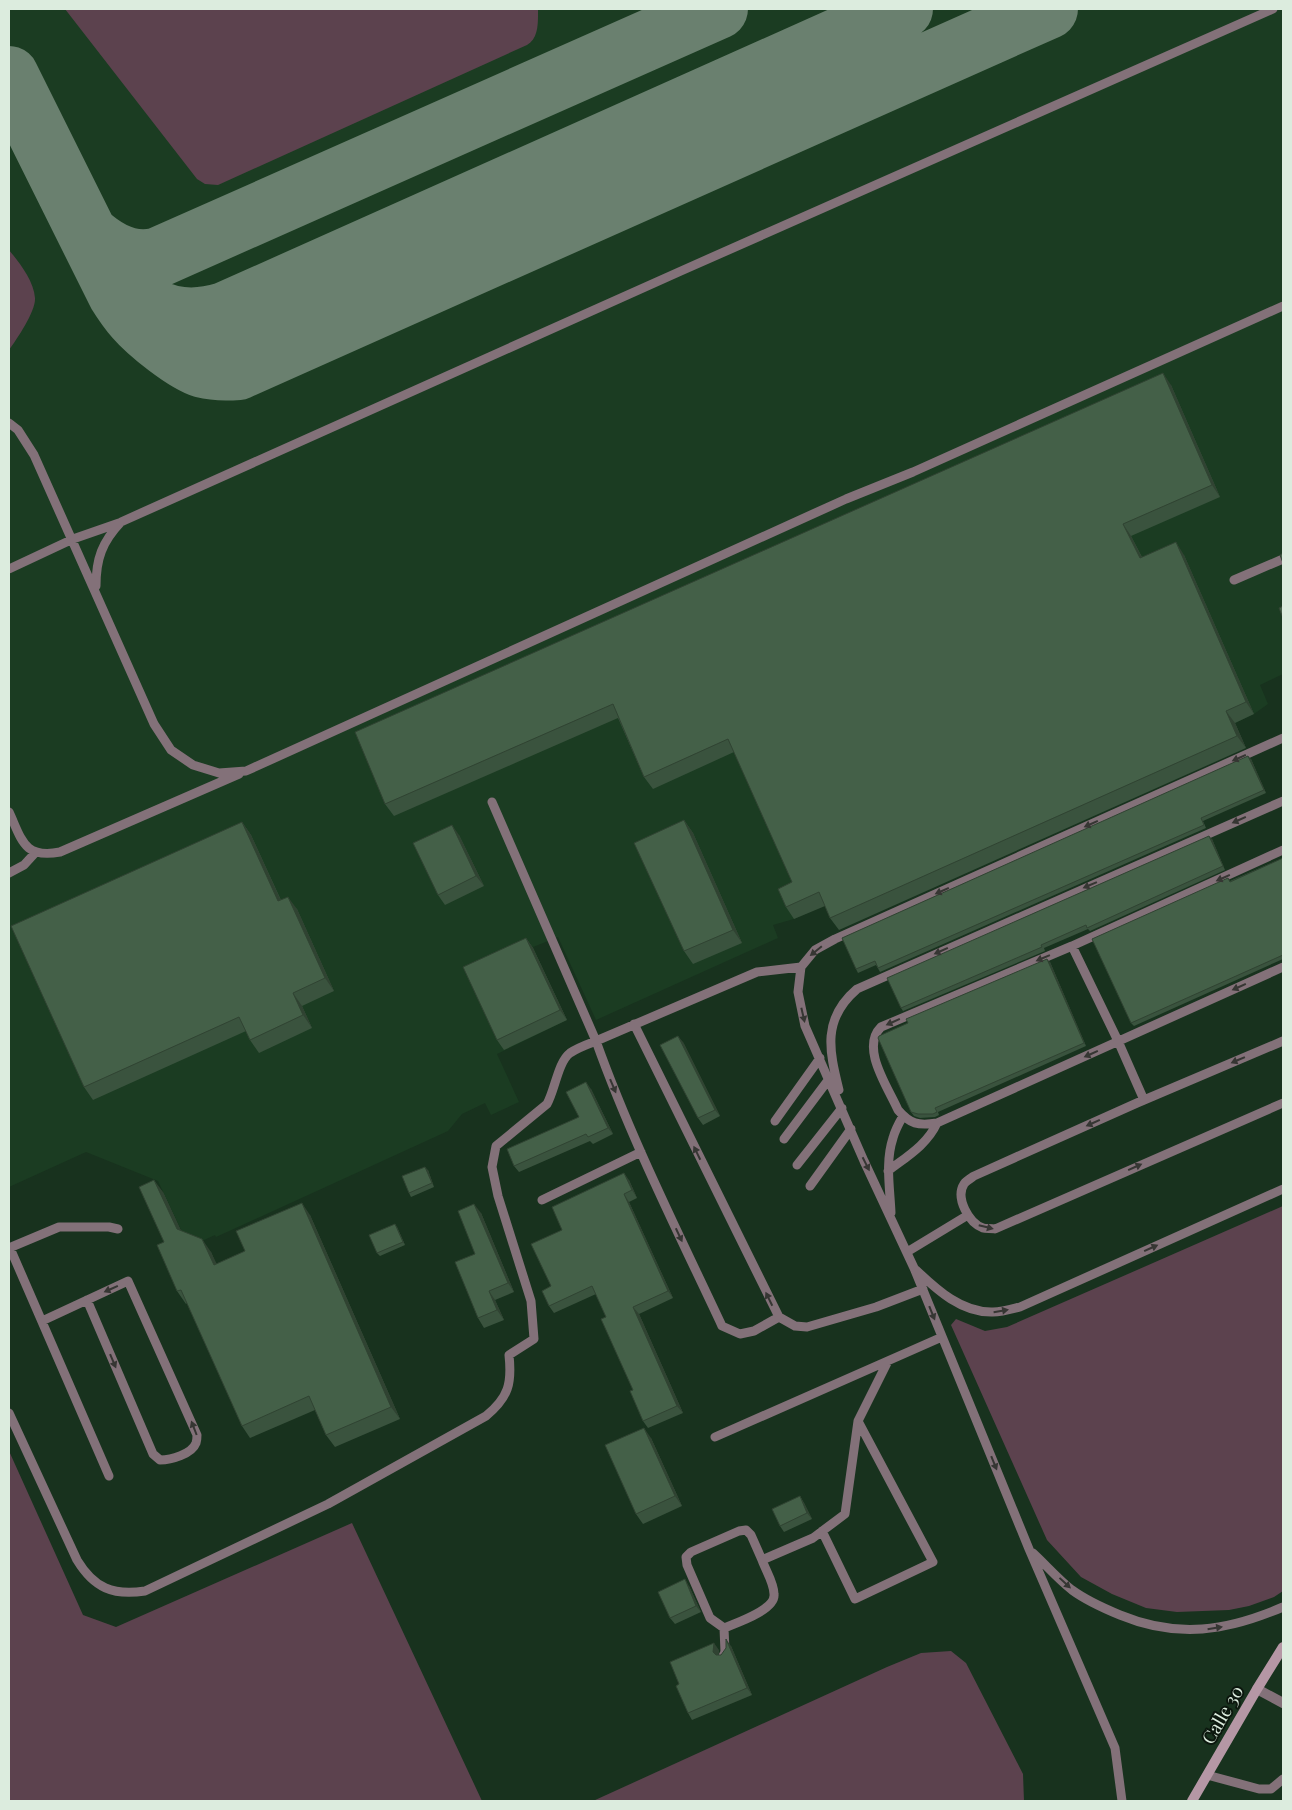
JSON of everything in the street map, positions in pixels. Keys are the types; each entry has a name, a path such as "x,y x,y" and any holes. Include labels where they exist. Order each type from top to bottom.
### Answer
{"street":[{"name":"Calle 30","path":"1192,1801 1283,1647"},
{"path":"1257,1689 1283,1703"}],"lane":[{"path":"9,569 72,539 121,522 1273,9"},
{"path":"9,812 24,843 35,853 46,855 60,852 246,771 846,499 913,472 1283,306"},
{"path":"9,423 18,430 34,455 154,724 171,750 193,765 219,773 246,771"},
{"path":"96,591 96,567 102,549 121,522"},
{"path":"1234,580 1283,559"},
{"path":"1122,1801 1115,1748 1029,1549 914,1268 805,1026 798,992 801,967 815,950 835,939 1283,738"},
{"path":"844,1112 835,1074 830,1034 839,1009 857,989 1283,801"},
{"path":"492,802 596,1041 641,1152 722,1326 740,1334 754,1331 779,1318"},
{"path":"1283,850 1072,946 881,1028 875,1033 872,1044 873,1057 898,1110 911,1122 923,1126 936,1123 1283,967"},
{"path":"9,873 24,865 35,853"},
{"path":"1072,946 1144,1100"},
{"path":"9,1413 84,1572 98,1585 114,1591 130,1593 146,1591 328,1504 486,1416 500,1405 507,1390 511,1373 510,1355 534,1339 530,1301 498,1196 492,1167 496,1146 547,1104 552,1096 563,1061 570,1053 756,972 801,967"},
{"path":"634,1024 779,1318 795,1326 807,1327 876,1307 923,1289"},
{"path":"1283,1041 1144,1100 974,1176 964,1184 962,1193 965,1209 968,1215 983,1228 995,1229 1283,1103"},
{"path":"775,1121 820,1058"},
{"path":"784,1139 829,1079"},
{"path":"797,1165 844,1112"},
{"path":"891,1217 888,1171 893,1138 903,1116"},
{"path":"888,1171 926,1141 933,1132 936,1123"},
{"path":"810,1186 851,1129"},
{"path":"542,1200 641,1152"},
{"path":"914,1268 935,1288 956,1303 983,1312 1005,1311 1020,1307 1283,1189"},
{"path":"907,1252 968,1215"},
{"path":"109,1476 9,1248 59,1227 109,1227 118,1229"},
{"path":"42,1321 86,1300 128,1281 197,1435 196,1444 190,1450 168,1460 160,1460 153,1454 86,1300"},
{"path":"715,1437 942,1337"},
{"path":"762,1560 813,1538 846,1514 858,1421 888,1361"},
{"path":"822,1531 855,1599 933,1562 858,1421"},
{"path":"746,1530 762,1560 774,1592 774,1599 762,1611 724,1628 710,1618 687,1565 686,1556 739,1531 746,1530"},
{"path":"1029,1549 1078,1594 1108,1610 1141,1624 1176,1630 1210,1629 1244,1622 1283,1607"},
{"path":"722,1656 725,1652 724,1628"},
{"path":"1207,1775 1259,1789 1271,1789 1283,1779"}],"shaded area":[{"path":"9,9 1283,9 1283,674 1260,685 1268,704 1254,714 1235,723 794,919 773,925 778,938 596,1020 558,937 533,947 567,1020 497,1054 519,1102 491,1115 485,1103 462,1114 448,1131 216,1237 215,1235 189,1247 158,1181 86,1152 9,1187"},
{"path":"65,9 538,9 538,19 536,34 527,45 218,185 205,184 197,179"},
{"path":"9,250 29,279 35,298 29,317 9,350"},
{"path":"1283,1206 1283,1591 1274,1597 1249,1606 1229,1610 1177,1612 1146,1608 1112,1594 1081,1577 1047,1540 951,1325 956,1319 985,1331 1007,1327"},
{"path":"9,1451 83,1615 116,1627 352,1523 482,1801 9,1801"},
{"path":"951,1651 966,1663 1023,1774 1024,1801 593,1801 887,1667 921,1653"}],"building":[{"path":"1163,373 1212,485 1123,524 1140,558 1176,542 1246,702 1226,711 1237,736 830,918 819,892 786,907 778,889 792,882 728,739 644,777 613,704 385,804 355,732"},
{"path":"1283,606 1283,618 1279,608"},
{"path":"1248,756 1264,790 1201,818 1204,825 878,968 875,961 856,969 842,938"},
{"path":"684,820 733,930 684,951 634,843"},
{"path":"242,822 278,901 288,897 325,978 293,993 303,1015 250,1040 239,1017 84,1087 11,926"},
{"path":"452,825 476,876 438,895 413,843"},
{"path":"1209,836 1223,866 1087,928 1086,925 1041,945 1042,947 901,1008 887,978"},
{"path":"1283,858 1283,955 1131,1023 1092,939 1228,878 1230,882"},
{"path":"526,938 560,1010 497,1040 463,967"},
{"path":"1047,959 1084,1043 935,1108 937,1112 933,1114 911,1112 878,1038 879,1036 908,1023 906,1019"},
{"path":"678,1036 715,1110 698,1118 660,1045"},
{"path":"586,1082 608,1128 588,1137 586,1134 514,1166 507,1149 579,1117 566,1092"},
{"path":"425,1167 432,1183 409,1193 402,1176"},
{"path":"624,1173 632,1190 624,1194 668,1291 633,1307 677,1406 643,1421 630,1391 633,1390 601,1319 606,1317 592,1286 549,1306 542,1291 551,1286 531,1244 562,1230 552,1207"},
{"path":"154,1180 177,1229 202,1239 214,1265 245,1251 236,1231 302,1203 391,1407 326,1435 309,1396 242,1426 181,1290 177,1291 157,1245 164,1242 139,1187"},
{"path":"474,1204 508,1283 489,1291 497,1310 478,1318 455,1262 475,1254 458,1211"},
{"path":"395,1224 403,1242 377,1253 369,1235"},
{"path":"644,1428 675,1496 636,1514 605,1445"},
{"path":"800,1496 807,1513 780,1526 772,1509"},
{"path":"685,1579 696,1606 670,1618 658,1592"},
{"path":"726,1639 747,1688 688,1713 676,1686 679,1684 670,1662 714,1643 713,1652 716,1655 721,1655 726,1648"}],"taxiway":[{"path":"88,234 112,251 130,258 149,259 159,257 718,9"},
{"path":"124,290 147,306 159,312 172,315 197,317 225,312 903,9"},
{"path":"9,76 117,293 130,312 157,339 195,365 216,370 238,370 1048,9"}]}
